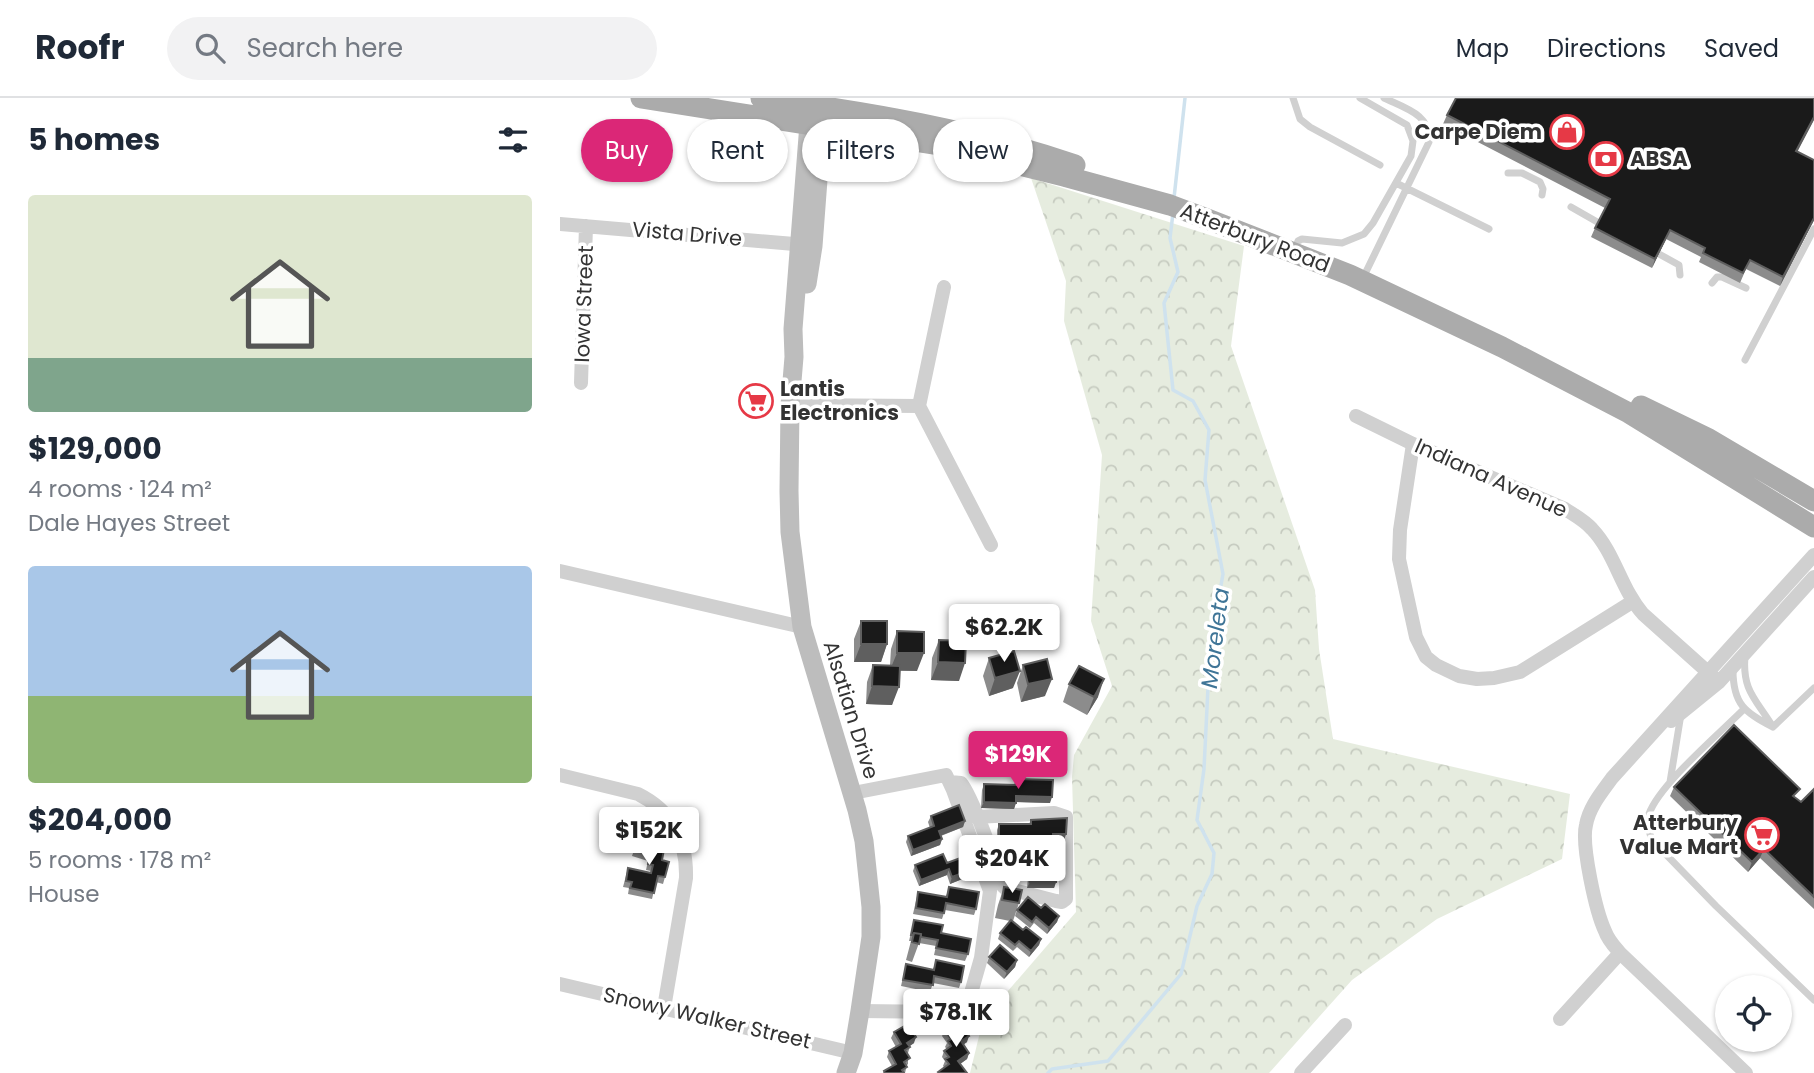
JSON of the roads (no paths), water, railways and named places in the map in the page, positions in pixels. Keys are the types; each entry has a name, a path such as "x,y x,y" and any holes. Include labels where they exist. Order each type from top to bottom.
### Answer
{"main road":[{"name":"Atterbury Road","path":"641,98 817,109"},
{"name":"Atterbury Road","path":"761,98 817,109 970,152 1133,189 1170,205 1212,214 1296,246 1505,335 1709,439 1814,501"},
{"name":"Atterbury Road","path":"1365,274 1629,413 1814,527"}],"street":[{"name":"Alsatian Drive","path":"817,109 790,405 790,532 802,627 853,793 864,841 871,907 870,937 860,1011 853,1053 846,1073"},
{"name":"Vista Drive","path":"560,224 806,245"},
{"name":"Iowa Street","path":"581,383 586,226"},
{"path":"944,287 919,406 991,545"},
{"path":"790,405 919,406"},
{"name":"Indiana Avenue","path":"1356,416 1413,444 1554,504 1583,521 1603,544 1632,602 1719,682"},
{"path":"1413,444 1400,530 1399,559 1416,637 1426,657 1436,665 1459,676 1477,679 1520,672 1632,602"},
{"path":"1746,1073 1612,944 1602,925 1584,833 1591,810 1612,778 1814,555"},
{"path":"560,571 802,627"},
{"path":"1652,733 1682,713 1719,682 1814,577"},
{"path":"560,775 649,799 665,813 680,837 686,878 664,1008"},
{"path":"853,793 946,778 961,783 967,790 976,817 1005,888 1056,901 1062,902 1066,899 1066,817 1054,813 976,817"},
{"path":"860,1011 945,1012 962,1005 971,993 981,958 990,891 946,778"},
{"path":"1560,1019 1620,953"},
{"name":"Snowy Walker Street","path":"560,984 853,1053"},
{"path":"1301,1073 1345,1025"}],"lane":[{"path":"1293,98 1300,119 1310,127 1380,165"},
{"path":"1296,246 1305,239 1342,243 1364,234 1396,183 1412,150 1409,128 1360,98"},
{"path":"1365,274 1427,148 1430,132 1416,113 1384,98"},
{"path":"1508,173 1522,173 1540,181 1542,195"},
{"path":"1396,183 1489,229"},
{"path":"1571,207 1599,223"},
{"path":"1745,360 1814,229"},
{"path":"1659,254 1679,265 1680,275"},
{"path":"1712,282 1717,277 1722,277 1746,288"},
{"path":"1737,639 1733,665 1736,695 1743,710 1773,727"},
{"path":"1745,653 1744,679 1748,691 1773,727"},
{"path":"1773,727 1814,688"},
{"path":"1743,710 1670,782 1649,814 1648,826 1653,840 1814,1000"},
{"path":"1670,782 1674,745 1682,713"}],"waterway":[{"name":"Moreleta","path":"1174,198 1185,98"},
{"name":"Moreleta","path":"1048,1073 1052,1069 1108,1061 1181,974 1197,906 1212,874 1214,853 1197,820 1204,769 1210,647 1223,574 1205,480 1209,430 1193,401 1173,390 1164,303 1178,272 1170,238 1173,213"}],"place":[{"name":"Carpe Diem","path":"1567,132"},
{"name":"ABSA","path":"1606,159"},
{"name":"Lantis Electronics","path":"756,401"},
{"name":"Atterbury Value Mart","path":"1762,835"}]}
